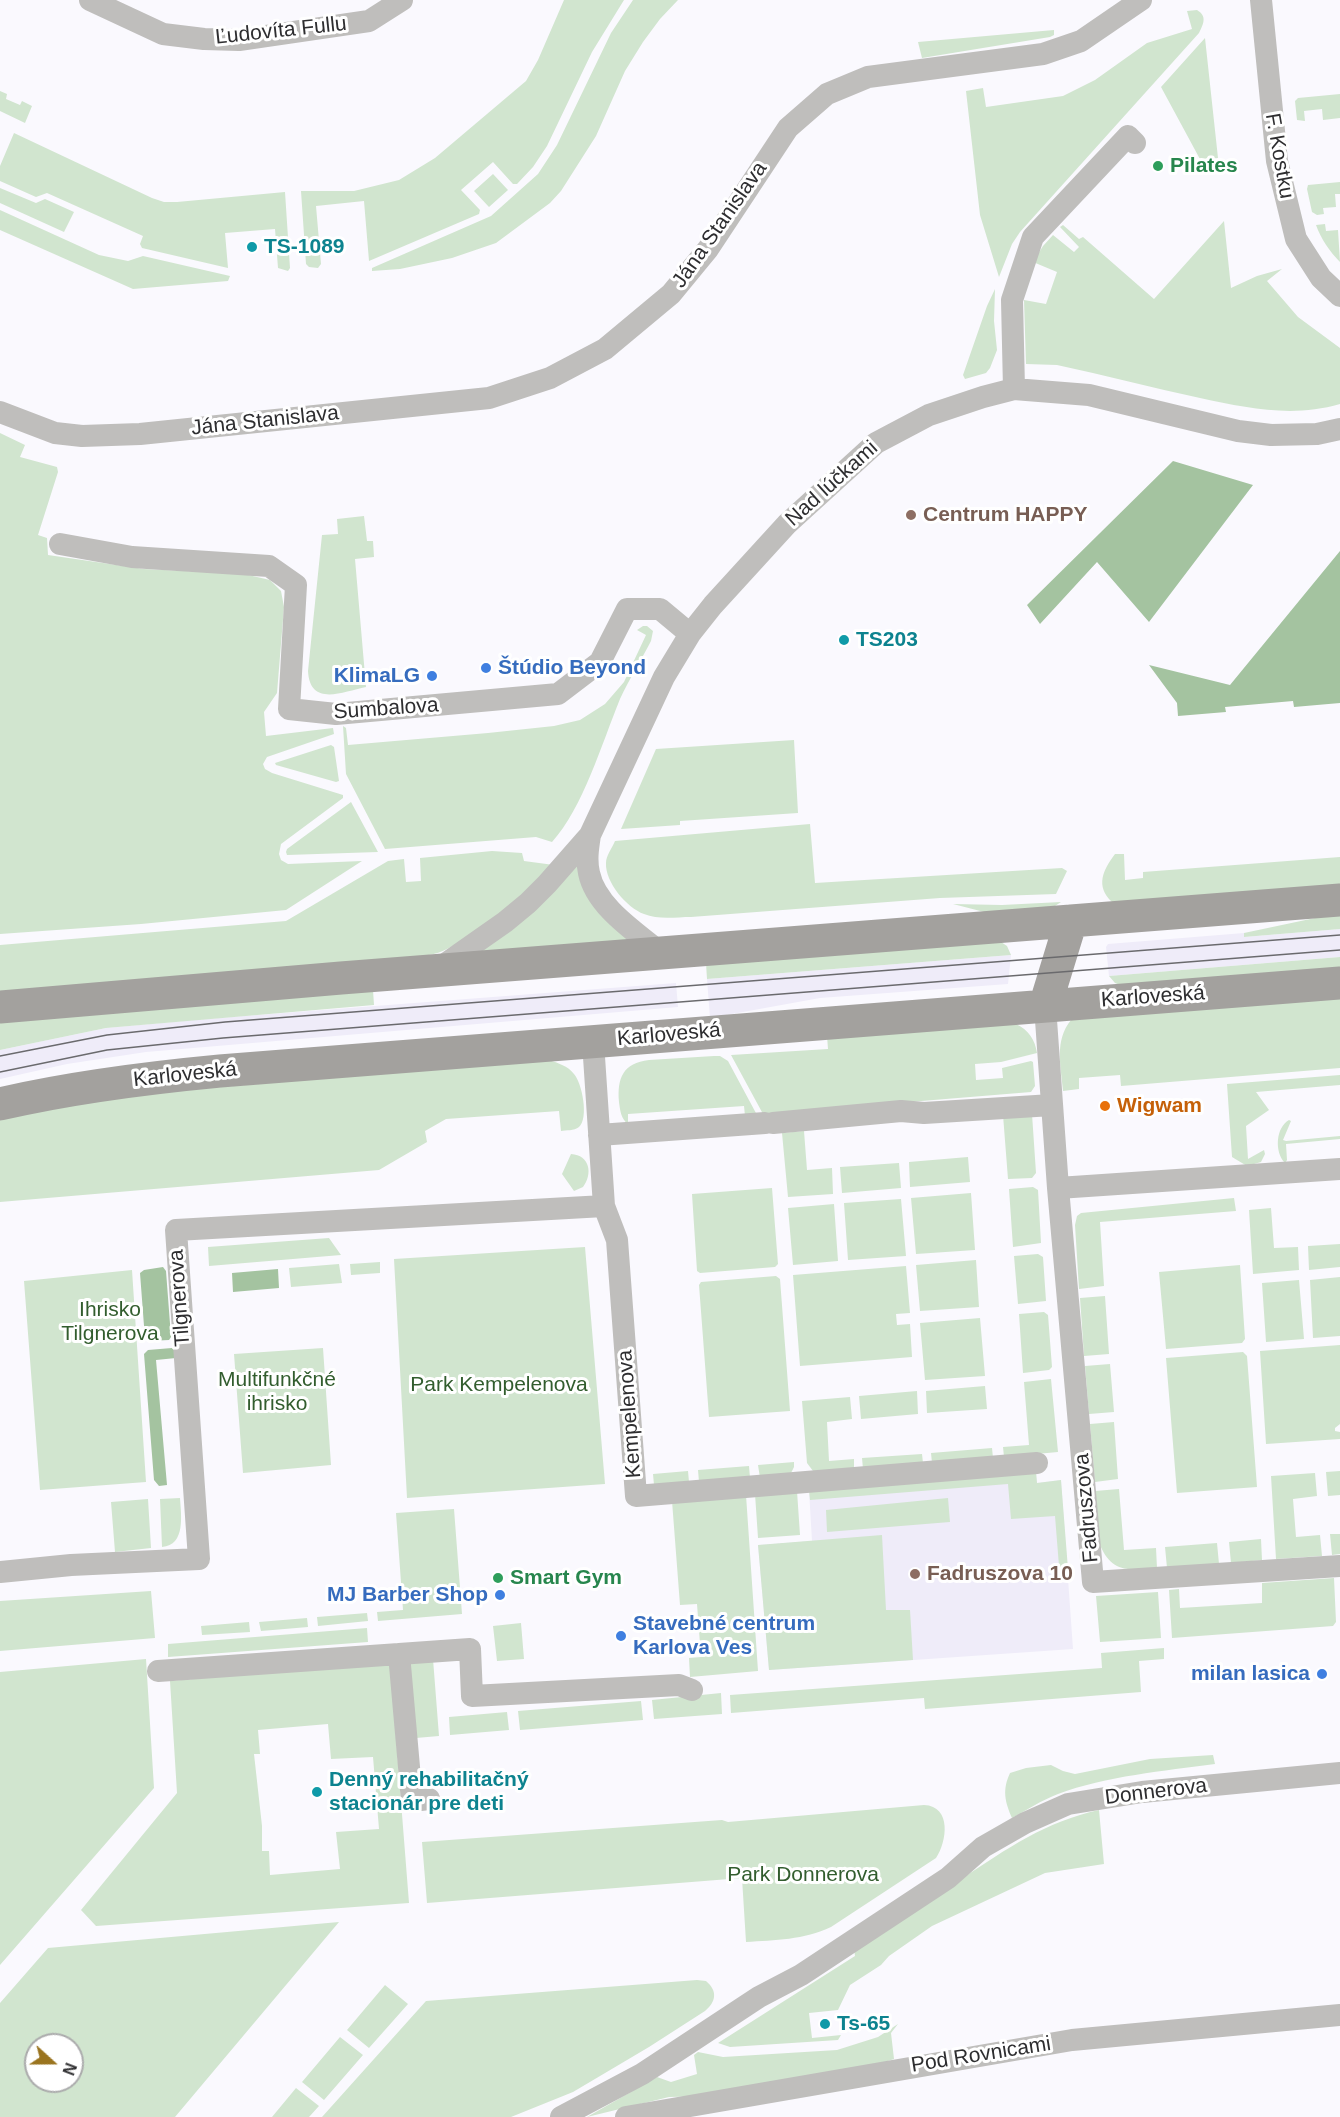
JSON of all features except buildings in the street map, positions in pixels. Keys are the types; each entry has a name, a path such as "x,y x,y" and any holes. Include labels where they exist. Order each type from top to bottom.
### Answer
{"main road":[{"path":"0,1007 1340,900"},
{"path":"1045,1006 1071,921"},
{"name":"Karloveská","path":"0,1104 53,1092 148,1078 1340,983"}],"street":[{"name":"Ľudovíta Fullu","path":"90,0 163,34 238,40 369,21 402,0"},
{"name":"Jána Stanislava","path":"0,412 55,433 82,436 140,434 489,398 550,378 605,349 671,294 708,249 788,128 827,94 868,76 1043,54 1081,41 1141,0"},
{"name":"F. Kostku","path":"1261,0 1277,161 1296,239 1321,278 1340,296"},
{"path":"1014,389 1012,300 1033,237 1128,136 1135,143"},
{"name":"Nad lúčkami","path":"434,971 528,903 590,835 664,677 690,634 713,605 787,524 876,443 929,415 1014,389 1089,395 1238,431 1271,435 1317,434 1340,429"},
{"name":"Sumbalova","path":"60,544 132,557 269,566 296,585 288,709 336,714 558,694 600,662 627,609 660,609 690,634"},
{"name":"Nad lúčkami","path":"590,835 587,855 589,874 597,891 614,912 661,953"},
{"path":"1045,1006 1058,1188 1340,1169"},
{"name":"Kempelenova","path":"593,1042 604,1206 617,1240 636,1496 1037,1463"},
{"path":"599,1135 901,1111 924,1113 1052,1105"},
{"name":"Fadruszova","path":"1058,1188 1093,1582 1340,1566"},
{"name":"Tilgnerova","path":"0,1572 71,1565 199,1559 176,1230 604,1206"},
{"path":"158,1671 470,1649 472,1696 678,1685 692,1690"},
{"path":"399,1654 412,1801 429,1799"},
{"name":"Donnerova","path":"561,2117 642,2074 759,1997 801,1975 948,1878 983,1848 1025,1823 1068,1804 1142,1792 1340,1773"},
{"name":"Pod Rovnicami","path":"626,2117 1072,2040 1340,2015"}],"shaded area":[{"path":"1340,929 1340,957 1109,976 1106,947 1108,944 1244,933 1244,937"},
{"path":"1011,955 1008,984 820,998 710,1018 707,979"},
{"path":"676,983 678,1007 146,1052 67,1064 0,1079 0,1050 106,1028"},
{"name":"Fadruszova 10","path":"1036,1472 1037,1483 1061,1480 1073,1649 769,1670 758,1545 812,1541 809,1490"}],"green space":[{"path":"564,0 624,0 592,52 547,146 533,167 517,184 513,184 493,162 461,190 480,210 479,214 369,261 364,201 316,206 321,264 318,268 309,267 306,264 301,191 354,191 399,180 435,158 526,81 538,60"},
{"path":"633,0 678,0 643,42 625,71 596,136 561,191 550,203 496,243 452,258 400,269 372,271 372,268 491,216 538,174 557,145 611,33"},
{"path":"1197,10 1204,20 1199,33 1020,232 1012,244 999,277 980,215 966,91 983,88 986,107 1063,96 1095,80 1147,43 1192,29 1187,11"},
{"path":"1054,30 1054,35 1050,37 922,58 918,42"},
{"path":"1205,38 1218,158 1201,161 1161,87"},
{"path":"0,91 7,94 6,99 20,105 22,101 32,106 25,123 0,111"},
{"path":"1340,94 1340,118 1323,120 1322,109 1304,111 1305,121 1297,120 1295,101 1298,98"},
{"path":"14,133 164,202 285,192 290,268 288,271 278,268 275,229 225,233 228,268 142,248 140,244 143,236 47,193 36,197 0,181 0,166"},
{"path":"493,174 508,190 489,207 474,191"},
{"path":"1340,182 1340,194 1335,194 1336,207 1323,208 1324,214 1317,215 1312,212 1308,185"},
{"path":"0,188 36,203 45,199 74,212 64,232 0,203"},
{"path":"0,210 99,255 128,261 143,256 230,276 228,281 133,289 0,230"},
{"path":"1224,221 1231,288 1257,276 1282,269 1267,281 1298,317 1340,348 1340,404 1287,411 1252,408 1057,365 1026,364 1024,300 1046,304 1057,272 1033,262 1053,235 1074,252 1079,247 1060,227 1063,225 1079,239 1083,237 1154,299"},
{"path":"1325,224 1326,231 1338,230 1340,262 1326,245 1316,225"},
{"path":"995,289 994,321 997,350 986,373 965,379 963,375"},
{"path":"0,433 25,445 20,457 57,467 58,472 38,535 47,538 48,555 144,569 244,574 270,580 281,591 284,607 277,693 264,712 266,736 333,728 334,734 267,757 263,764 265,769 272,773 343,795 343,798 281,844 279,854 281,860 288,864 362,861 286,910 141,924 0,934"},
{"path":"1173,461 1253,485 1149,622 1097,562 1040,624 1027,605"},
{"path":"364,516 367,541 373,541 374,557 355,559 366,687 338,694 321,693 310,682 308,671 322,535 338,534 337,519"},
{"path":"1340,551 1340,703 1294,707 1293,701 1225,707 1226,712 1178,716 1177,703 1149,665 1230,685"},
{"path":"643,626 653,631 651,641 620,699 599,755 573,812 552,842 536,837 385,849 346,774 343,726 346,728 348,745 554,726 580,720 605,704 624,682 646,635 637,630"},
{"path":"794,740 798,813 680,821 680,825 621,829 656,749"},
{"path":"331,745 334,747 339,781 336,782 275,763"},
{"path":"351,802 378,852 287,855 287,849"},
{"path":"810,824 815,883 1062,868 1067,871 1056,894 940,898 667,918 649,916 637,911 618,893 607,870 607,858 615,841"},
{"path":"492,851 522,853 524,861 554,865 490,922 462,941 438,953 410,958 0,994 0,945 286,921 388,861 404,859 406,882 421,881 420,858"},
{"path":"1115,854 1124,854 1125,880 1143,878 1143,872 1340,857 1340,886 1112,902 1102,884 1104,872"},
{"path":"577,859 582,886 594,907 633,943 477,953"},
{"path":"1061,902 1055,906 992,914 953,904 1002,905"},
{"path":"1340,914 1340,929 1244,937 1244,933"},
{"path":"1001,942 1007,946 1011,955 707,979 706,963"},
{"path":"1340,957 1340,969 1120,985 1109,976"},
{"path":"373,990 374,1005 106,1028 0,1050 0,1020"},
{"path":"1340,998 1340,1068 1121,1086 1120,1075 1079,1078 1079,1089 1063,1091 1060,1045 1071,1020"},
{"path":"1016,1024 1031,1036 1037,1053 1001,1062 975,1064 976,1080 1003,1078 1002,1068 1031,1061 1033,1062 1035,1086 1031,1092 763,1114 731,1055 828,1049 827,1036"},
{"path":"720,1056 728,1061 757,1115 745,1116 744,1106 628,1114 628,1124 624,1120 619,1105 619,1086 624,1073 633,1064 649,1060"},
{"path":"549,1060 569,1069 580,1085 584,1116 582,1123 575,1129 561,1131 559,1111 446,1119 425,1131 427,1142 379,1170 0,1202 0,1119 137,1094"},
{"path":"1340,1075 1340,1085 1256,1092 1269,1110 1246,1126 1248,1159 1264,1150 1265,1154 1261,1162 1247,1166 1232,1157 1227,1084"},
{"path":"1032,1114 1036,1173 1032,1178 1008,1179 1003,1115"},
{"path":"1289,1120 1291,1121 1283,1140 1340,1136 1340,1139 1286,1144 1287,1160 1285,1163 1279,1153 1278,1140 1281,1128"},
{"path":"804,1131 807,1170 832,1168 833,1194 788,1197 782,1133"},
{"path":"571,1154 586,1161 589,1171 583,1187 574,1191 562,1174"},
{"path":"968,1157 970,1182 910,1187 909,1162"},
{"path":"899,1163 901,1188 842,1193 840,1167"},
{"path":"1033,1187 1038,1190 1041,1243 1013,1247 1009,1189"},
{"path":"772,1188 778,1264 775,1267 700,1273 697,1271 692,1194"},
{"path":"971,1193 975,1250 916,1254 911,1198"},
{"path":"1234,1198 1236,1211 1100,1222 1104,1286 1079,1289 1075,1225 1077,1216 1081,1213"},
{"path":"901,1199 906,1256 848,1260 844,1203"},
{"path":"834,1204 838,1261 793,1265 788,1208"},
{"path":"1271,1208 1274,1248 1298,1247 1299,1270 1253,1274 1249,1210"},
{"path":"329,1238 341,1255 209,1266 208,1247"},
{"path":"1340,1244 1340,1267 1309,1270 1308,1246"},
{"name":"Park Kempelenova","path":"585,1247 605,1484 407,1498 394,1259"},
{"path":"1038,1254 1043,1257 1046,1301 1018,1304 1014,1256"},
{"path":"976,1260 979,1307 920,1311 916,1265"},
{"path":"380,1262 380,1273 351,1275 350,1264"},
{"path":"339,1264 342,1283 291,1287 289,1268"},
{"path":"1240,1265 1245,1339 1242,1343 1166,1349 1159,1272"},
{"path":"906,1266 910,1313 896,1314 897,1325 910,1324 912,1357 800,1366 793,1275"},
{"path":"163,1267 166,1271 171,1337 169,1340 149,1341 145,1339 140,1273 144,1270"},
{"path":"278,1269 279,1288 233,1292 232,1273"},
{"name":"Ihrisko Tilgnerova","path":"132,1270 146,1482 40,1490 24,1281"},
{"path":"776,1276 780,1279 790,1411 709,1417 699,1285 701,1282"},
{"path":"1340,1277 1340,1336 1313,1338 1310,1280"},
{"path":"1299,1280 1304,1339 1266,1342 1262,1283"},
{"path":"1105,1296 1109,1354 1084,1356 1080,1298"},
{"path":"1044,1312 1048,1315 1052,1367 1049,1370 1023,1373 1019,1314"},
{"path":"980,1318 985,1376 925,1380 920,1323"},
{"path":"1340,1345 1340,1424 1335,1431 1340,1432 1340,1439 1266,1444 1260,1351"},
{"path":"172,1348 176,1358 156,1360 167,1485 159,1486 154,1480 144,1354 148,1350"},
{"name":"Multifunkčné ihrisko","path":"323,1348 331,1465 243,1473 234,1354"},
{"path":"1243,1352 1247,1356 1257,1487 1177,1493 1166,1358"},
{"path":"1110,1364 1114,1412 1089,1414 1085,1366"},
{"path":"1051,1379 1058,1452 1004,1457 1003,1447 1029,1445 1024,1382"},
{"path":"985,1386 987,1409 927,1413 926,1391"},
{"path":"917,1391 918,1414 861,1419 859,1396"},
{"path":"850,1397 852,1419 827,1422 829,1461 854,1459 854,1469 813,1471 807,1463 802,1401"},
{"path":"1114,1422 1118,1479 1095,1482 1090,1424"},
{"path":"992,1448 993,1458 932,1463 931,1453"},
{"path":"922,1454 923,1463 863,1469 862,1458"},
{"path":"794,1462 791,1473 760,1478 758,1465"},
{"path":"749,1466 750,1478 699,1482 698,1470"},
{"path":"688,1471 689,1482 654,1485 653,1474"},
{"path":"1340,1471 1340,1495 1328,1496 1326,1472"},
{"path":"1036,1472 1037,1483 1061,1480 1068,1569 1062,1569 1059,1566 1055,1516 1011,1519 1008,1484 810,1500 809,1490"},
{"path":"1315,1473 1317,1496 1293,1499 1296,1537 1320,1535 1322,1556 1276,1559 1271,1476"},
{"path":"1119,1489 1124,1550 1156,1548 1157,1568 1130,1569 1116,1566 1100,1545 1095,1491"},
{"path":"797,1491 800,1535 758,1538 755,1494"},
{"path":"746,1495 758,1671 690,1677 689,1658 701,1657 697,1604 680,1605 672,1501"},
{"path":"180,1498 179,1535 170,1545 162,1547 160,1499"},
{"path":"948,1498 950,1522 827,1532 826,1510"},
{"path":"148,1499 151,1548 115,1552 111,1502"},
{"path":"454,1509 462,1614 378,1621 377,1612 403,1610 396,1513"},
{"path":"1330,1534 1340,1534 1340,1554 1332,1555"},
{"path":"882,1535 886,1610 910,1610 913,1660 769,1670 758,1545"},
{"path":"1261,1539 1262,1560 1231,1563 1229,1542"},
{"path":"1217,1543 1219,1564 1167,1568 1165,1547"},
{"path":"1334,1578 1336,1622 1333,1626 1172,1638 1169,1590 1179,1589 1180,1608 1262,1603 1262,1583"},
{"path":"151,1591 155,1638 0,1651 0,1601"},
{"path":"1158,1592 1161,1638 1100,1642 1096,1596"},
{"path":"367,1613 368,1621 318,1626 317,1617"},
{"path":"307,1618 308,1627 261,1631 259,1622"},
{"path":"249,1622 250,1632 202,1635 201,1626"},
{"path":"521,1623 524,1659 497,1661 493,1626"},
{"path":"367,1628 368,1642 168,1657 168,1644"},
{"path":"1164,1648 1164,1659 1139,1661 1141,1692 925,1709 924,1698 731,1713 730,1695 1102,1668 1101,1653"},
{"path":"146,1659 154,1788 0,1965 0,1672"},
{"path":"433,1659 439,1736 416,1738 408,1660"},
{"path":"390,1662 409,1903 96,1926 81,1910 177,1793 170,1681","holes":["328,1724 331,1759 373,1757 379,1829 336,1832 340,1869 270,1875 269,1851 262,1851 262,1826 254,1754 260,1754 258,1730"]},
{"path":"721,1693 722,1714 654,1719 652,1700"},
{"path":"641,1701 643,1720 520,1730 518,1711"},
{"path":"507,1712 509,1730 450,1735 449,1717"},
{"path":"1213,1755 1215,1764 1135,1775 1076,1788 1046,1799 1012,1818 1006,1801 1005,1790 1010,1773 1026,1768 1051,1765 1075,1774 1150,1759"},
{"name":"Park Donnerova","path":"924,1805 939,1811 945,1826 943,1843 936,1858 831,1927 800,1937 746,1942 742,1878 427,1903 422,1842 722,1820 728,1822"},
{"path":"1099,1810 1104,1864 1045,1873 932,1926 889,1956 881,1965 850,1985 838,2010 809,2013 812,2038 841,2035 838,2040 730,2047 718,2043 855,1956 854,1949 1011,1847 1062,1821"},
{"path":"339,1922 175,2117 0,2117 0,2003 48,1948"},
{"path":"706,1981 714,1993 711,2004 705,2011 573,2092 511,2117 322,2117 426,2001"},
{"path":"385,1985 408,2004 369,2048 347,2030"},
{"path":"898,2024 891,2033 894,2059 876,2065 709,2096 669,2097 587,2117 657,2077 671,2082 697,2074 694,2055 698,2052 723,2057 837,2050 878,2037"},
{"path":"340,2037 363,2055 324,2100 302,2082"},
{"path":"296,2088 319,2106 309,2117 272,2117"}],"tram line":[{"path":"0,1056 107,1035 225,1022 1340,935"},
{"path":"0,1072 107,1050 223,1038 1340,950"}],"place":[{"name":"Pilates","path":"1158,166"},
{"name":"TS-1089","path":"252,247"},
{"name":"Centrum HAPPY","path":"911,515"},
{"name":"TS203","path":"844,640"},
{"name":"Štúdio Beyond","path":"486,668"},
{"name":"KlimaLG","path":"432,676"},
{"name":"Wigwam","path":"1105,1106"},
{"name":"Fadruszova 10","path":"915,1574"},
{"name":"Smart Gym","path":"498,1578"},
{"name":"MJ Barber Shop","path":"500,1595"},
{"name":"Stavebné centrum Karlova Ves","path":"621,1636"},
{"name":"milan lasica","path":"1322,1674"},
{"name":"Denný rehabilitačný stacionár pre deti","path":"317,1792"},
{"name":"Ts-65","path":"825,2024"}]}
